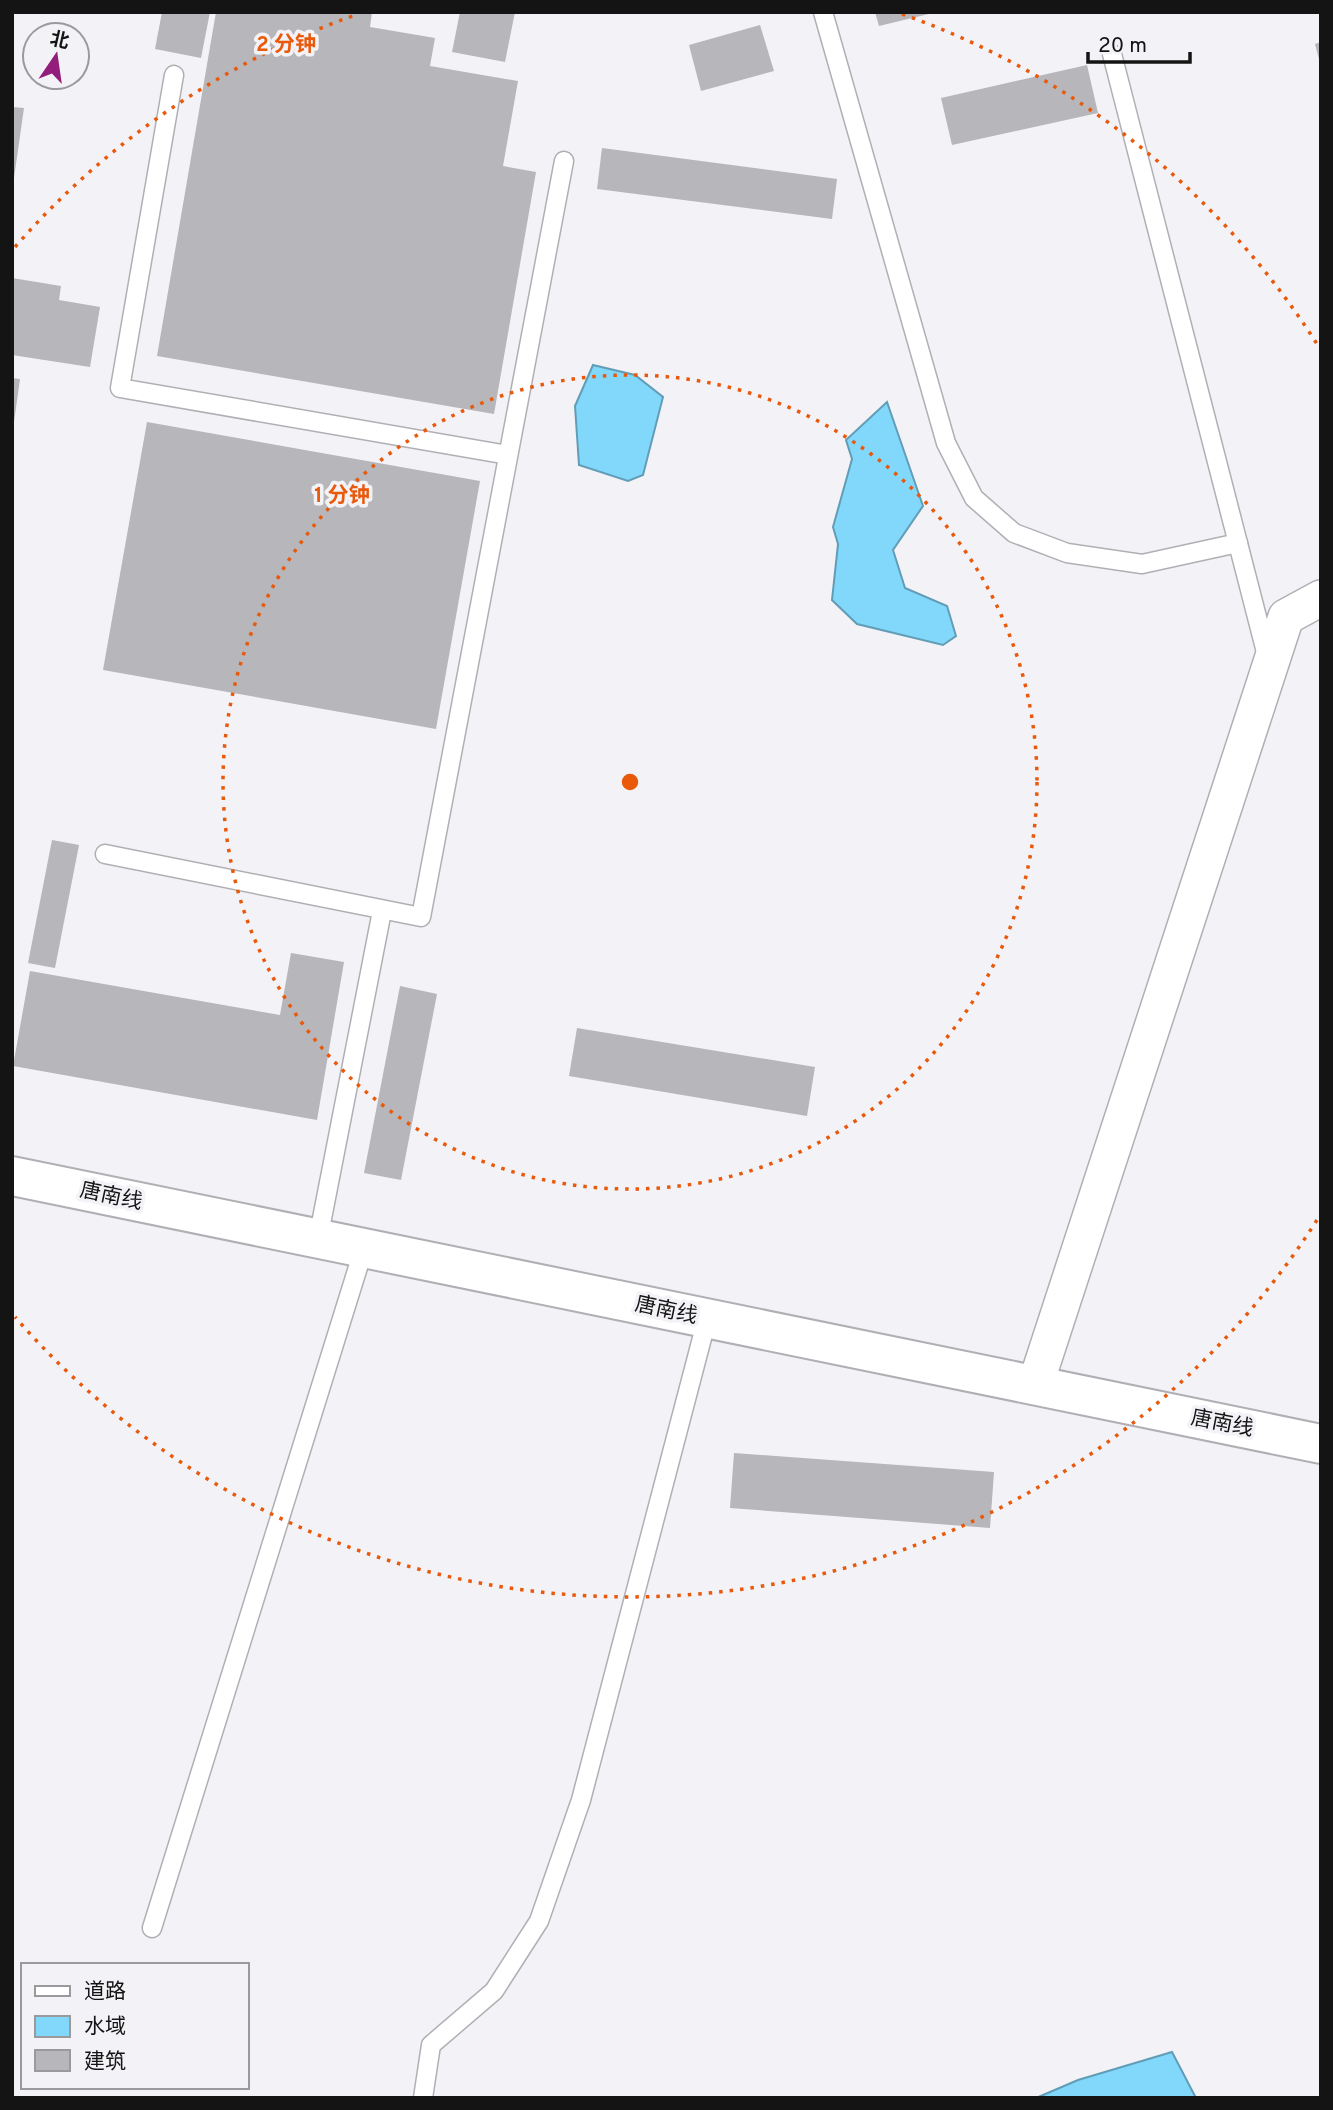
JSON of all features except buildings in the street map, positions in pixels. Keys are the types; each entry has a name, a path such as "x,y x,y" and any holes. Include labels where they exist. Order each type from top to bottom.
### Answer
{"street":[{"path":"1035,1386 1286,617 1321,598"},
{"name":"唐南线","path":"12,1177 1321,1444"}],"lane":[{"path":"823,12 946,443 974,498 1014,533 1067,553 1142,564 1238,543"},
{"path":"1112,54 1269,666"},
{"path":"174,75 120,388 508,455"},
{"path":"105,854 421,917 564,161"},
{"path":"318,1239 382,911"},
{"path":"152,1928 364,1248"},
{"path":"423,2098 431,2045 494,1991 538,1921 581,1800 707,1319"}],"water":[{"path":"593,365 635,375 663,397 643,475 628,481 579,465 575,406"},
{"path":"887,402 923,506 893,550 905,588 947,606 956,636 943,645 857,624 832,600 838,544 833,527 852,459 846,440"},
{"path":"1172,2052 1196,2098 1036,2098 1078,2080"}]}
